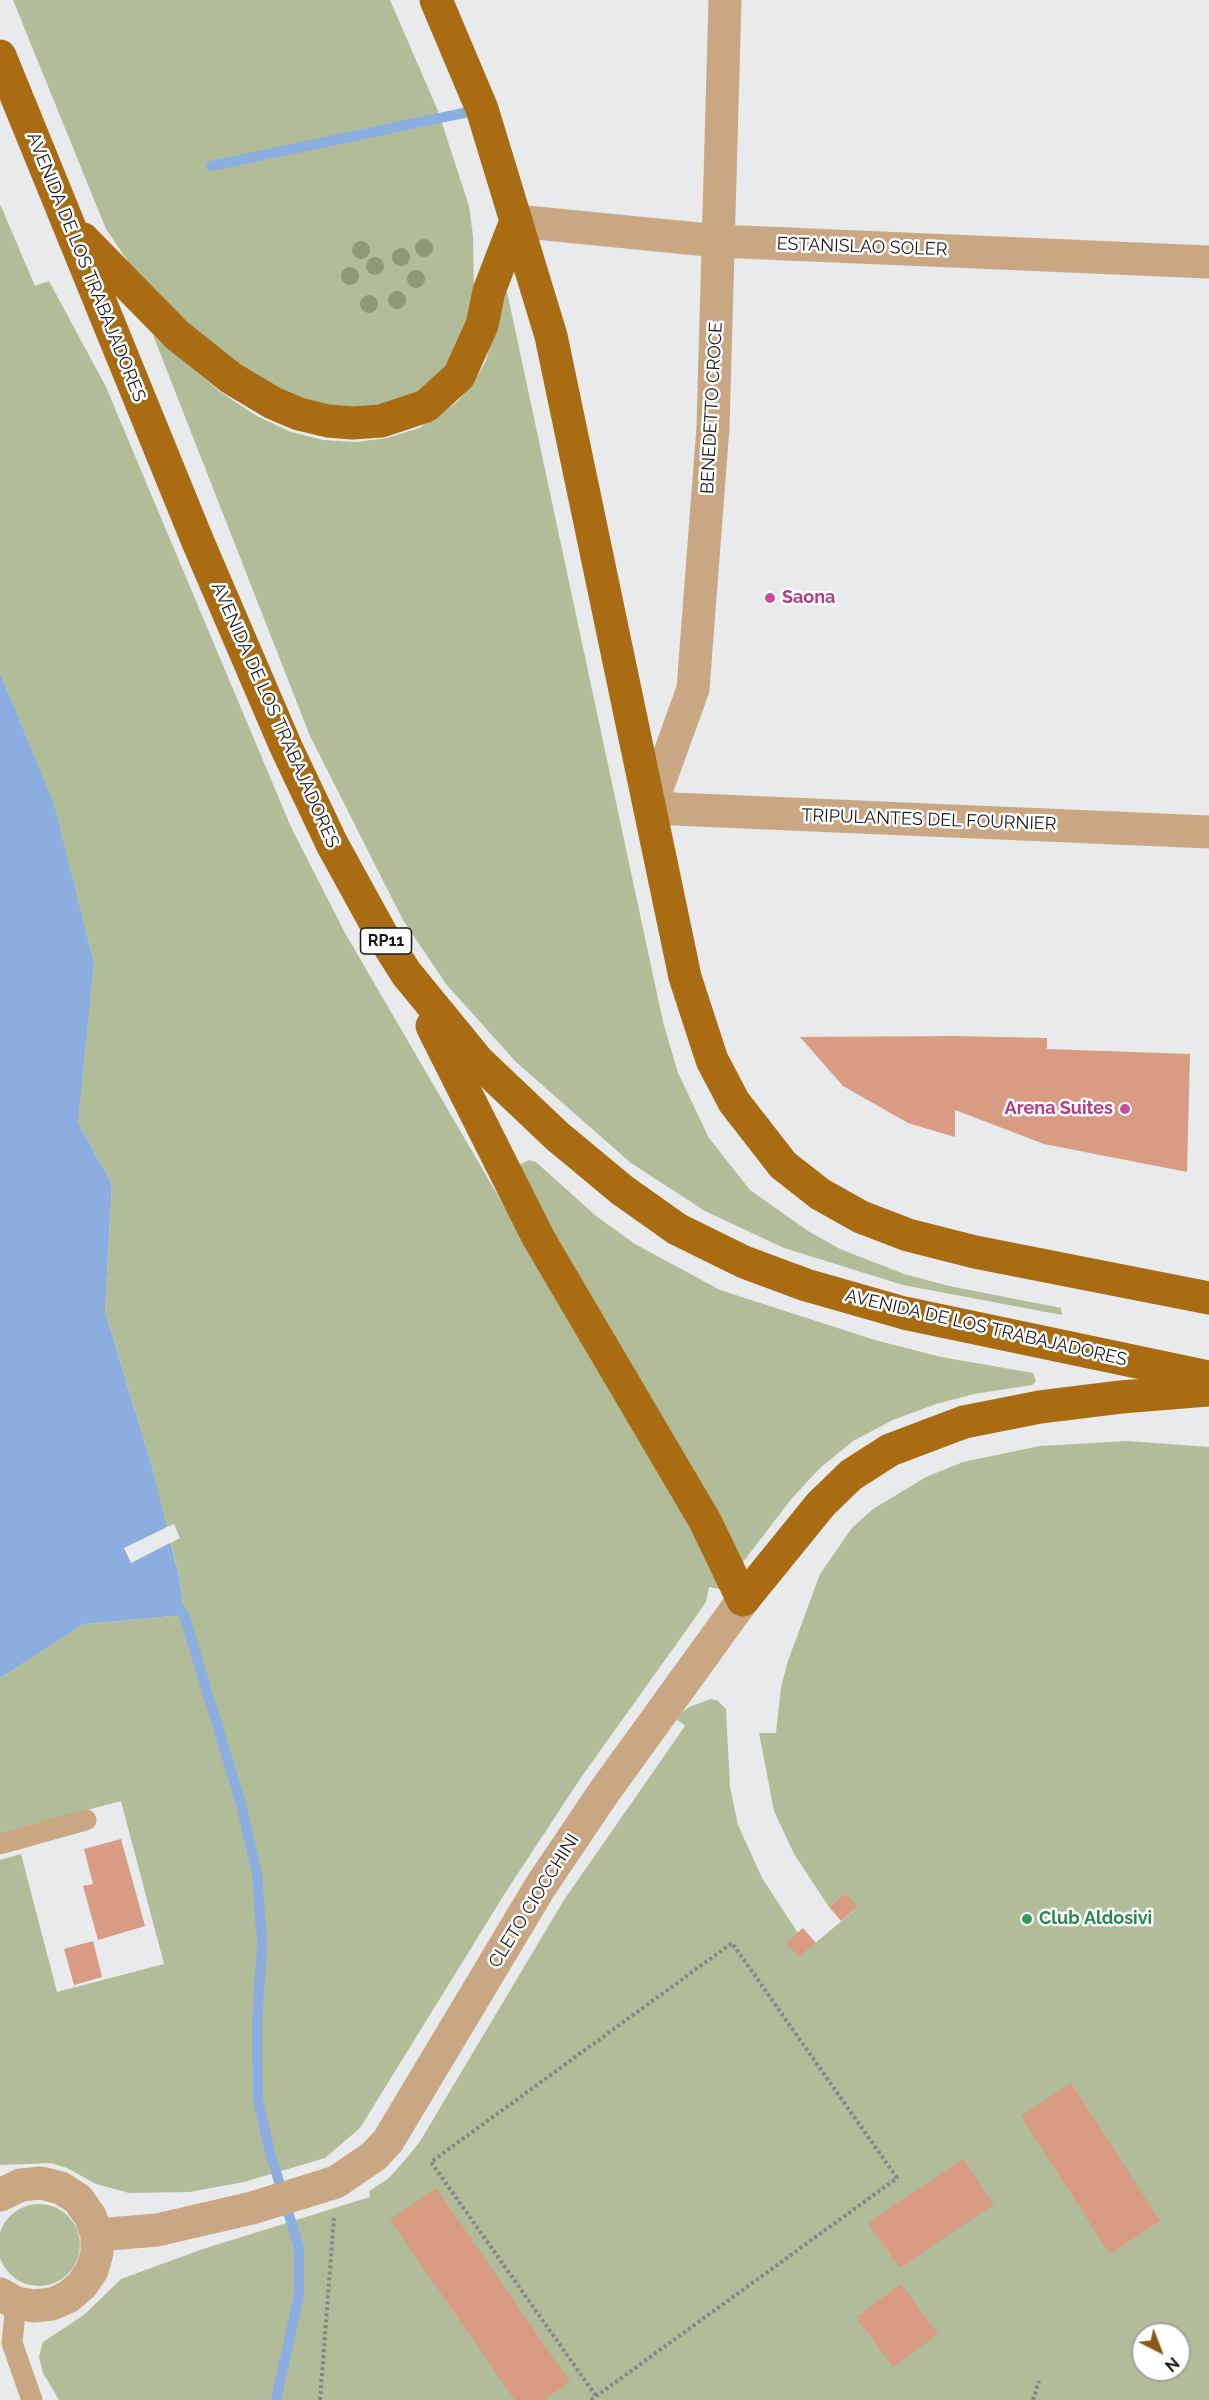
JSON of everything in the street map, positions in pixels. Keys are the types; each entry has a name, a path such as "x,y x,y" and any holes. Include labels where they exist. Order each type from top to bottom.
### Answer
{"main road":[{"path":"436,0 482,110 551,336 685,978 697,1021 712,1060 734,1102 783,1165 820,1194 861,1217 908,1234 1060,1271 1209,1298"},
{"name":"AVENIDA DE LOS TRABAJADORES","path":"0,56 198,542 286,747 332,844 406,973 478,1061 557,1136 622,1190 677,1228 744,1262 785,1277 904,1313 1209,1377"},
{"path":"0,107 43,162"},
{"path":"70,225 141,301 208,362 273,403 328,421 353,423 381,421 426,406 459,376 482,325 489,291 516,221"},
{"path":"406,973 539,1239 705,1521 743,1600 821,1504 851,1475 890,1450 964,1422 1040,1407 1209,1390"}],"street":[{"name":"BENEDETTO CROCE","path":"650,808 693,689 713,427 725,0"},
{"name":"ESTANISLAO SOLER","path":"516,221 718,241 1209,262"},
{"name":"TRIPULANTES DEL FOURNIER","path":"650,808 1209,832"},
{"name":"CLETO CIOCCHINI","path":"97,2235 157,2230 252,2208 327,2201 356,2169 388,2141 540,1887 604,1792 743,1600"},
{"path":"0,2195 21,2185 41,2183 61,2188 78,2199 90,2216 97,2235 97,2253 92,2270 82,2285 68,2297 52,2304 34,2306 8,2299"}],"lane":[{"path":"0,1844 86,1820"},
{"path":"8,2299 12,2343 35,2397"}],"path":[{"path":"591,2400 897,2178 732,1943 431,2162 596,2396"},
{"path":"320,2400 327,2201"},
{"path":"1033,2400 1039,2381"}],"green space":[{"path":"13,0 390,0 438,111 469,206 473,236 474,291 471,315 452,366 401,406 315,407 218,356 129,263 106,229"},
{"path":"0,204 35,286 49,281 106,387 291,827 345,933 692,1529 720,1589 709,1587 706,1602 582,1776 507,1890 360,2128 325,2158 244,2182 189,2192 129,2193 96,2184 67,2168 51,2163 0,2165 0,1860 21,1854 57,1992 164,1964 121,1801 0,1833 0,1678 84,1624 184,1615 180,1581 171,1543 180,1538 174,1524 166,1528 152,1467 105,1311 112,1184 78,1123 94,963 54,805 0,673"},
{"path":"506,287 663,1022 678,1073 709,1138 750,1190 808,1231 840,1249 904,1274 949,1286 1061,1308 1062,1315 903,1285 784,1248 705,1211 631,1163 516,1062 446,984 403,920 310,736 153,335 219,391 255,415 291,432 323,440 356,442 387,438 419,428 440,415 459,400 473,383 486,361"},
{"path":"529,1160 536,1162 596,1216 635,1244 720,1290 875,1340 941,1357 1033,1373 1036,1381 1032,1385 974,1394 936,1404 893,1420 853,1441 820,1468 792,1498 740,1566 550,1234 519,1165"},
{"name":"Club Aldosivi","path":"1127,1441 1209,1447 1209,2400 59,2400 43,2373 39,2357 43,2342 84,2315 121,2279 203,2249 370,2197 369,2191 388,2179 419,2143 564,1900 685,1726 675,1718 689,1707 711,1699 718,1701 726,1709 730,1787 738,1825 762,1878 798,1933 787,1943 799,1957 857,1908 845,1893 829,1907 794,1854 774,1811 759,1733 776,1733 781,1687 788,1661 820,1574 852,1528 873,1509 926,1477 963,1462 1040,1446"},
{"path":"39,2204 55,2207 68,2216 77,2229 80,2245 77,2261 68,2274 55,2283 39,2286 23,2283 10,2274 1,2261 -2,2245 1,2229 10,2216 23,2207"}],"water":[{"path":"0,673 54,804 94,963 78,1123 112,1184 105,1311 152,1467 180,1581 184,1615 84,1624 0,1678"}],"pier":[{"path":"169,1526 174,1541 131,1563 124,1548"}],"building":[{"path":"800,1037 1047,1038 1047,1049 1190,1054 1187,1172 1044,1144 955,1110 955,1137 908,1123 843,1086"},
{"path":"121,1839 145,1926 98,1940 83,1886 93,1884 84,1849"},
{"path":"845,1893 858,1907 841,1921 829,1907"},
{"path":"803,1928 816,1943 799,1957 786,1943"},
{"path":"93,1941 102,1977 74,1985 64,1949"},
{"path":"1071,2083 1160,2221 1110,2254 1021,2116"},
{"path":"963,2159 994,2204 900,2268 868,2223"},
{"path":"436,2188 570,2382 544,2400 515,2400 390,2220"},
{"path":"901,2284 938,2334 893,2367 856,2317"}],"waterway":[{"path":"211,166 478,110"},
{"path":"176,1603 184,1615 241,1804 257,1874 262,1943 257,2026 258,2100 270,2152 299,2248 299,2295 276,2400"}],"place":[{"name":"Saona","path":"770,598"},
{"name":"Arena Suites","path":"1125,1109"},
{"name":"Club Aldosivi","path":"1027,1919"}]}
